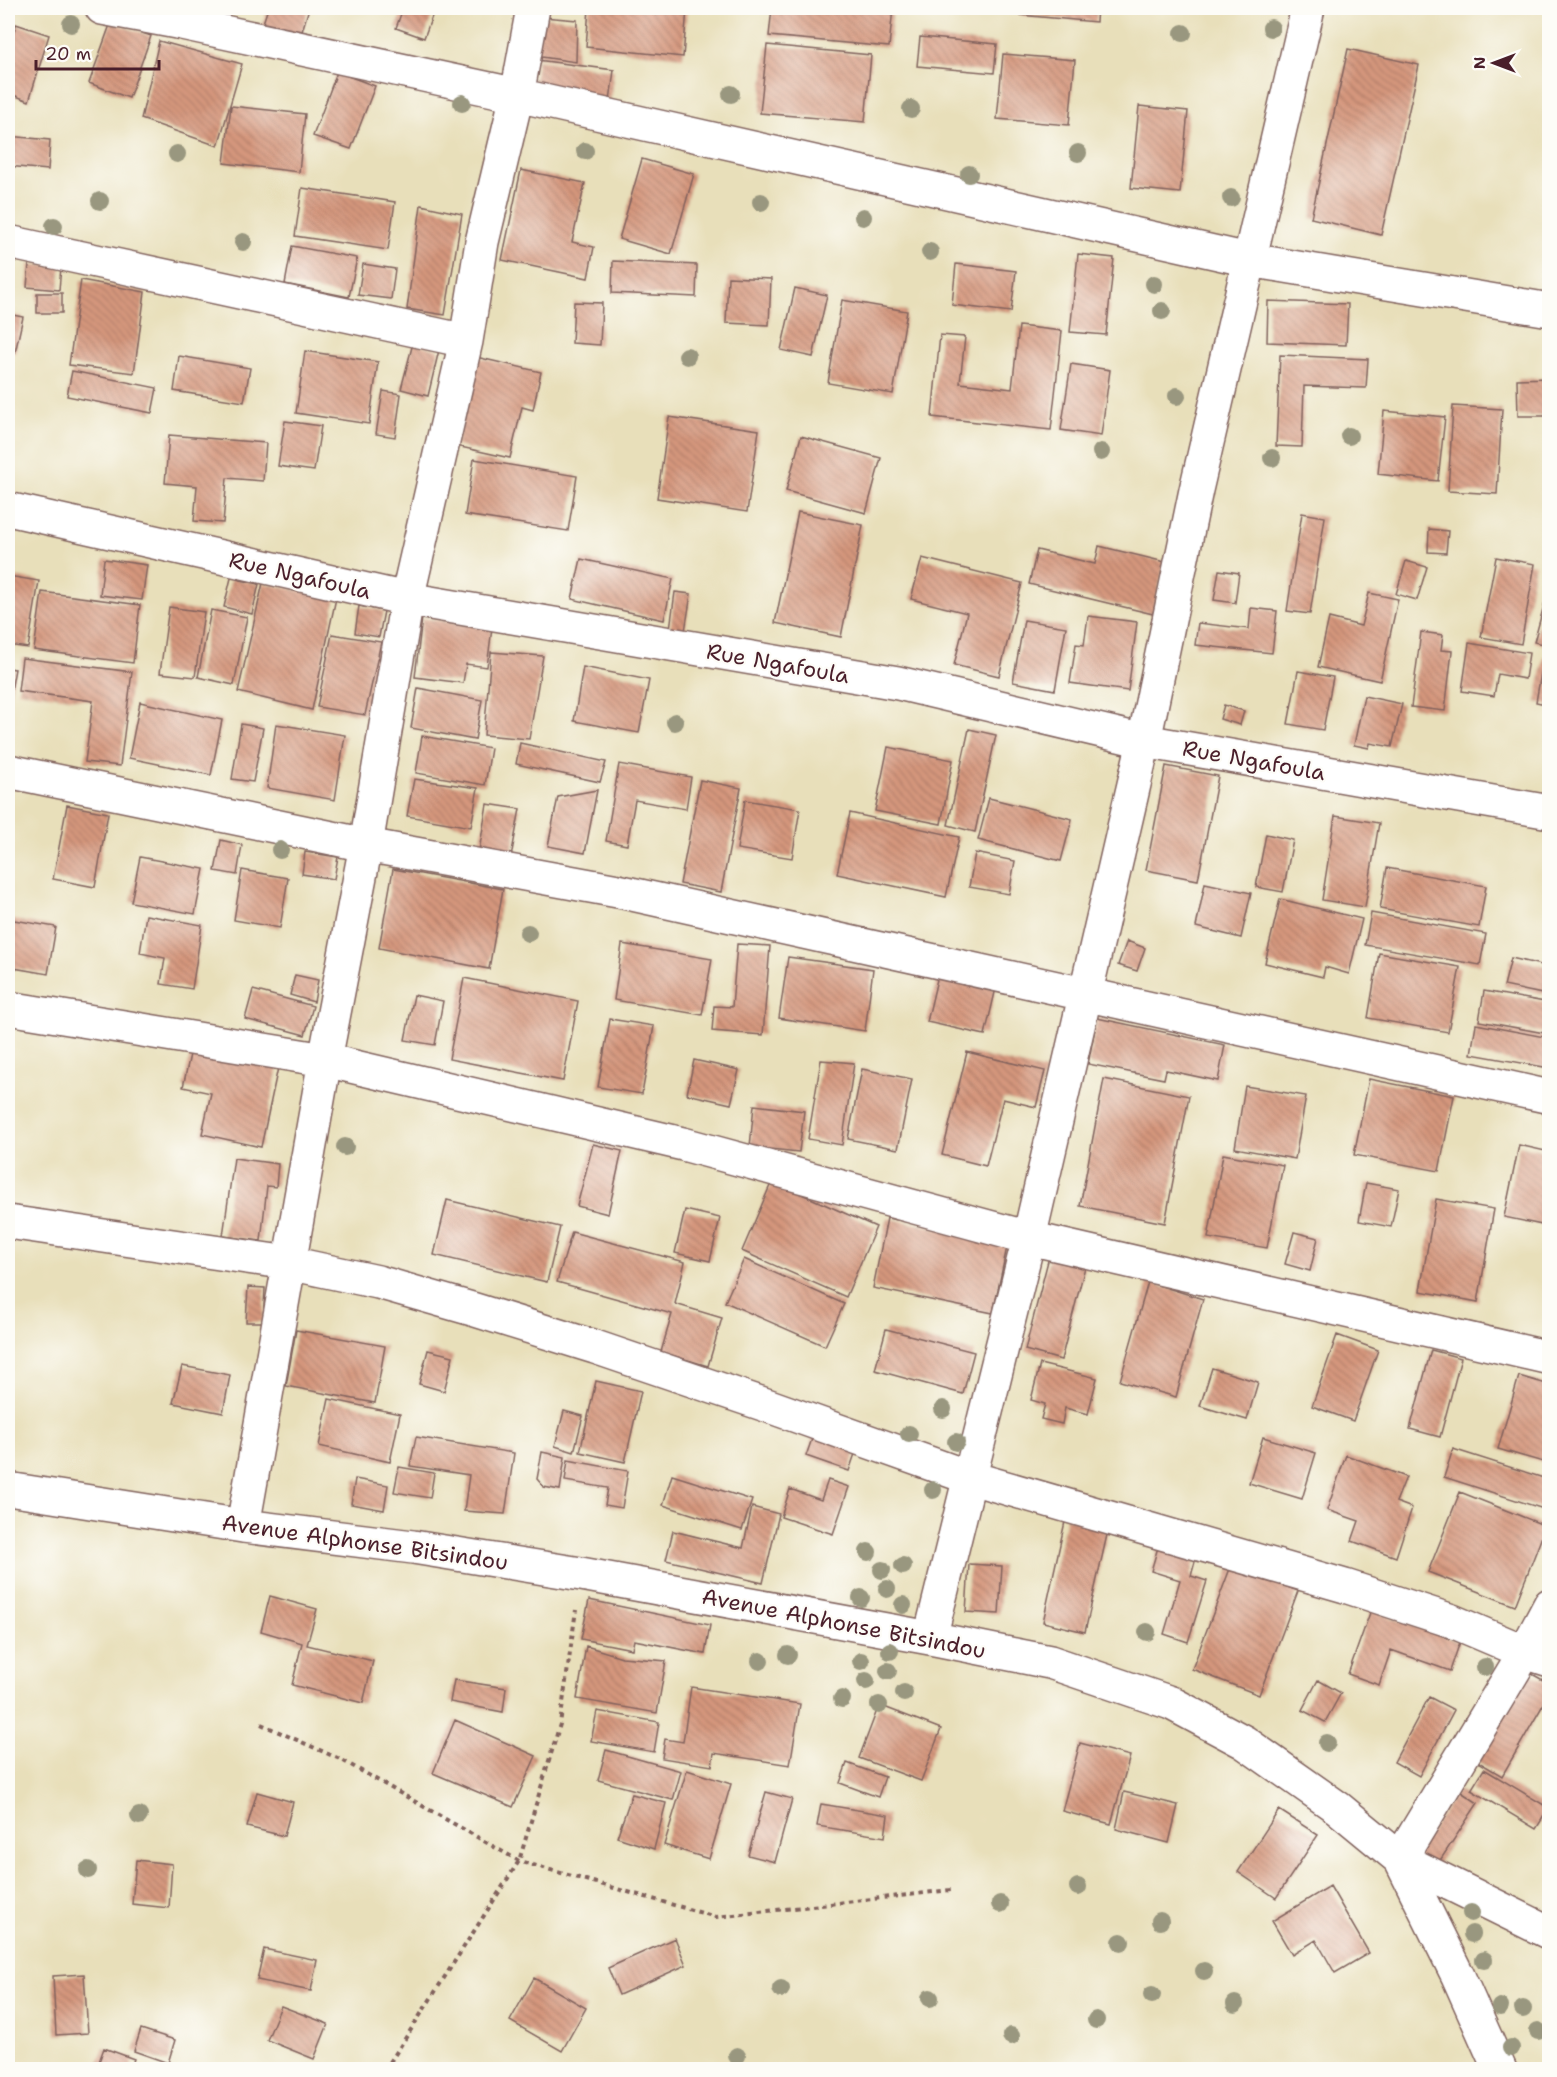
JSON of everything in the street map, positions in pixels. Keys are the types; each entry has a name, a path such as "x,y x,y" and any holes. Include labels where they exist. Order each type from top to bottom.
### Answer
{"street":[{"path":"102,8 517,95 1249,260 1550,310"},
{"path":"243,1526 325,1060 366,845 407,599 466,341 483,242 517,95 533,8"},
{"path":"930,1638 1029,1238 1144,741 1196,490 1308,8"},
{"path":"8,242 466,341"},
{"name":"Rue Ngafoula","path":"8,509 407,599 898,683 1144,741 1550,812"},
{"path":"8,771 366,845 618,891 1550,1097"},
{"path":"8,1008 325,1060 683,1144 1029,1238 1550,1358"},
{"path":"8,1222 289,1263 389,1285 595,1347 968,1477 1345,1586 1452,1621 1537,1656"},
{"name":"Avenue Alphonse Bitsindou","path":"8,1489 243,1526 413,1546 581,1574 930,1638 1050,1662 1171,1703 1244,1742 1338,1808 1400,1859 1458,1976 1500,2070"},
{"path":"1550,1605 1537,1656 1400,1859 1550,1933"}],"path":[{"path":"385,2070 519,1861 560,1724 581,1574"},
{"path":"261,1724 342,1760 519,1861 716,1917 951,1890"}],"building":[{"path":"268,8 309,8 300,38 262,26"},
{"path":"403,8 435,8 424,38 396,28"},
{"path":"589,8 687,9 683,57 586,47"},
{"path":"772,8 893,8 889,47 769,36"},
{"path":"1021,8 1097,8 1096,22 1020,15"},
{"path":"543,17 577,20 576,62 535,56"},
{"path":"111,22 151,36 129,98 89,83"},
{"path":"16,24 49,35 29,101 8,93 8,54"},
{"path":"920,37 997,44 994,73 917,66"},
{"path":"159,41 242,64 218,146 141,119"},
{"path":"767,45 871,55 865,122 760,113"},
{"path":"1348,49 1419,65 1381,235 1311,218"},
{"path":"1003,54 1075,60 1069,125 997,119"},
{"path":"537,60 614,70 610,101 533,92"},
{"path":"337,72 375,86 351,149 313,136"},
{"path":"231,106 305,114 299,172 224,163"},
{"path":"1139,106 1188,111 1180,193 1131,188"},
{"path":"8,136 50,140 48,170 8,166"},
{"path":"642,159 694,174 671,254 619,239"},
{"path":"521,170 585,183 572,242 594,247 588,278 502,260"},
{"path":"302,188 395,202 388,250 295,236"},
{"path":"421,205 462,214 445,315 407,309"},
{"path":"292,246 357,258 349,297 285,284"},
{"path":"1078,254 1114,258 1106,335 1070,332"},
{"path":"613,261 697,265 696,297 612,293"},
{"path":"29,264 61,267 59,290 27,287"},
{"path":"363,264 395,269 391,299 358,295"},
{"path":"956,264 1016,271 1011,312 952,305"},
{"path":"728,277 771,279 769,325 726,323"},
{"path":"81,280 145,292 134,373 69,365"},
{"path":"795,288 827,295 813,357 781,350"},
{"path":"37,293 62,293 62,313 37,313"},
{"path":"842,300 907,311 893,394 828,383"},
{"path":"1268,301 1348,304 1346,345 1267,342"},
{"path":"574,302 602,303 600,345 572,343"},
{"path":"8,314 23,317 15,353 8,351"},
{"path":"1019,326 1062,331 1051,430 932,417 940,335 965,337 960,383 1012,389"},
{"path":"413,343 439,350 428,396 401,389"},
{"path":"305,351 378,362 369,424 296,413"},
{"path":"1280,355 1368,359 1366,388 1304,386 1302,447 1276,446"},
{"path":"179,356 250,368 244,402 174,391"},
{"path":"476,357 541,372 533,410 522,407 510,458 456,446"},
{"path":"1071,364 1110,370 1101,436 1061,430"},
{"path":"72,371 157,388 152,413 67,396"},
{"path":"1550,378 1550,416 1518,416 1517,379"},
{"path":"383,391 401,394 395,437 376,434"},
{"path":"1453,406 1502,409 1497,494 1448,491"},
{"path":"1384,411 1445,417 1438,481 1378,474"},
{"path":"669,417 759,430 747,512 657,498"},
{"path":"285,421 321,426 314,471 278,466"},
{"path":"169,435 266,443 263,481 227,478 223,523 194,521 197,486 165,483"},
{"path":"801,436 881,458 866,513 786,491"},
{"path":"474,459 577,476 568,531 465,515"},
{"path":"798,512 863,525 841,637 775,623"},
{"path":"1302,513 1325,517 1310,614 1287,611"},
{"path":"1429,529 1448,531 1446,553 1428,552"},
{"path":"1099,546 1165,562 1153,614 1029,584 1037,550 1095,564"},
{"path":"1496,557 1535,564 1521,644 1481,637"},
{"path":"922,558 1022,583 999,676 954,665 967,613 911,599"},
{"path":"104,559 147,565 142,600 100,595"},
{"path":"581,559 673,579 664,620 572,599"},
{"path":"1406,561 1427,567 1417,600 1396,594"},
{"path":"1219,570 1239,573 1235,603 1214,600"},
{"path":"8,576 39,581 28,648 8,645"},
{"path":"231,578 259,584 252,614 224,607"},
{"path":"263,583 336,598 312,710 238,692"},
{"path":"1550,587 1550,646 1534,642"},
{"path":"42,592 140,605 133,663 34,650"},
{"path":"675,592 691,594 685,631 670,629"},
{"path":"1369,593 1398,599 1380,681 1318,667 1329,618 1361,626"},
{"path":"359,606 384,611 379,637 355,633"},
{"path":"169,607 204,612 195,677 160,673"},
{"path":"1251,608 1277,611 1272,653 1195,645 1198,623 1249,629"},
{"path":"211,610 247,617 234,685 198,677"},
{"path":"1088,616 1137,622 1128,691 1070,683 1076,644 1084,645"},
{"path":"422,618 492,628 487,667 466,664 463,683 415,677"},
{"path":"1024,620 1066,627 1055,690 1013,682"},
{"path":"1421,632 1443,635 1441,650 1452,651 1445,711 1411,707"},
{"path":"332,634 381,642 365,715 317,707"},
{"path":"1469,643 1529,653 1525,679 1498,674 1494,696 1462,691"},
{"path":"491,652 543,656 529,739 484,735"},
{"path":"1544,656 1550,657 1550,705 1536,702"},
{"path":"22,658 132,672 120,766 85,762 93,701 18,691"},
{"path":"583,667 649,680 639,733 574,721"},
{"path":"8,668 15,669 9,702 8,702"},
{"path":"1298,671 1333,677 1323,730 1288,724"},
{"path":"418,688 482,700 475,740 411,728"},
{"path":"1364,696 1402,704 1392,747 1370,743 1369,748 1354,745"},
{"path":"140,702 222,720 211,775 129,758"},
{"path":"1224,705 1244,711 1240,725 1220,719"},
{"path":"241,724 263,728 253,782 232,779"},
{"path":"276,724 345,735 335,800 267,788"},
{"path":"969,729 996,735 975,832 948,825"},
{"path":"422,736 491,748 485,785 416,773"},
{"path":"520,743 606,762 600,782 516,764"},
{"path":"888,747 953,760 941,824 875,811"},
{"path":"619,764 691,777 686,809 635,800 627,845 606,841"},
{"path":"1166,766 1218,776 1198,880 1146,870"},
{"path":"414,779 478,788 471,827 407,816"},
{"path":"700,780 741,788 721,892 680,884"},
{"path":"597,790 585,853 548,846 558,797"},
{"path":"989,798 1072,819 1061,861 978,840"},
{"path":"745,800 800,809 792,858 737,849"},
{"path":"487,804 520,809 511,857 479,851"},
{"path":"67,805 108,813 95,887 53,879"},
{"path":"850,813 959,837 946,897 837,874"},
{"path":"1335,816 1379,823 1365,907 1322,900"},
{"path":"1266,834 1293,840 1283,892 1256,887"},
{"path":"221,840 242,845 237,875 215,871"},
{"path":"305,852 338,857 334,879 302,874"},
{"path":"975,853 1015,861 1009,894 969,887"},
{"path":"140,857 204,869 195,914 131,902"},
{"path":"1387,868 1486,886 1479,927 1380,909"},
{"path":"393,869 503,889 489,969 379,948"},
{"path":"242,870 288,878 280,928 234,920"},
{"path":"1205,883 1251,893 1241,938 1196,927"},
{"path":"1280,899 1362,919 1349,974 1325,967 1323,977 1265,963"},
{"path":"1371,913 1486,934 1480,965 1365,945"},
{"path":"146,915 202,925 192,989 161,984 165,958 140,953"},
{"path":"8,919 56,927 48,974 8,967"},
{"path":"1127,941 1145,948 1137,971 1118,965"},
{"path":"622,944 712,959 702,1015 614,1000"},
{"path":"737,944 770,946 763,1035 712,1031 714,1006 732,1007"},
{"path":"1379,953 1460,967 1448,1032 1368,1018"},
{"path":"788,957 873,969 865,1031 779,1018"},
{"path":"1511,958 1550,967 1550,985 1547,995 1504,986"},
{"path":"295,975 318,980 314,1002 290,995"},
{"path":"938,975 996,988 985,1035 927,1022"},
{"path":"464,978 578,1001 563,1081 449,1059"},
{"path":"253,990 313,1006 305,1035 245,1019"},
{"path":"1484,991 1550,1003 1550,1034 1479,1021"},
{"path":"414,995 443,1001 435,1045 405,1040"},
{"path":"1097,1018 1225,1045 1218,1081 1166,1070 1164,1079 1088,1064"},
{"path":"610,1019 654,1026 642,1094 598,1087"},
{"path":"1476,1024 1550,1038 1550,1068 1471,1054"},
{"path":"192,1045 279,1063 261,1147 202,1134 211,1093 183,1087"},
{"path":"967,1052 1045,1071 1036,1107 1003,1099 986,1166 942,1155"},
{"path":"694,1060 739,1070 731,1104 687,1094"},
{"path":"821,1060 854,1063 842,1145 808,1139"},
{"path":"862,1069 912,1079 898,1149 848,1139"},
{"path":"1104,1079 1189,1096 1165,1223 1080,1206"},
{"path":"1369,1079 1454,1096 1439,1171 1354,1155"},
{"path":"1245,1086 1306,1096 1295,1159 1235,1148"},
{"path":"754,1105 804,1111 799,1152 750,1147"},
{"path":"593,1144 622,1151 608,1214 577,1206"},
{"path":"1519,1145 1550,1152 1550,1192 1542,1225 1504,1217"},
{"path":"1223,1154 1283,1165 1267,1248 1208,1238"},
{"path":"234,1158 278,1164 276,1187 267,1186 261,1241 223,1236"},
{"path":"772,1181 876,1227 846,1297 742,1251"},
{"path":"1366,1183 1399,1189 1391,1227 1359,1221"},
{"path":"1436,1199 1494,1209 1478,1302 1420,1291"},
{"path":"447,1200 560,1227 547,1282 434,1255"},
{"path":"685,1210 720,1218 710,1261 675,1253"},
{"path":"887,1218 1008,1242 993,1313 873,1288"},
{"path":"572,1232 685,1262 675,1304 722,1318 708,1366 661,1352 672,1314 557,1282"},
{"path":"1294,1232 1318,1238 1310,1271 1285,1264"},
{"path":"1050,1253 1086,1263 1061,1360 1025,1350"},
{"path":"744,1259 844,1304 825,1346 725,1302"},
{"path":"1148,1282 1203,1299 1176,1397 1120,1381"},
{"path":"248,1287 265,1288 263,1322 246,1322"},
{"path":"886,1329 974,1352 963,1394 875,1370"},
{"path":"296,1330 385,1346 375,1403 286,1386"},
{"path":"1337,1335 1378,1350 1353,1421 1312,1406"},
{"path":"428,1350 453,1356 444,1391 419,1384"},
{"path":"1431,1350 1461,1358 1440,1437 1410,1429"},
{"path":"1040,1364 1097,1378 1088,1414 1065,1408 1062,1424 1041,1419 1045,1404 1031,1400"},
{"path":"182,1366 230,1375 223,1413 173,1403"},
{"path":"1212,1368 1258,1382 1247,1420 1200,1406"},
{"path":"1519,1376 1550,1385 1550,1464 1498,1449"},
{"path":"596,1381 641,1391 625,1462 580,1452"},
{"path":"329,1399 400,1414 390,1462 319,1446"},
{"path":"564,1411 583,1416 574,1452 555,1446"},
{"path":"814,1433 857,1448 849,1471 806,1456"},
{"path":"416,1437 514,1453 505,1514 464,1511 469,1475 410,1466"},
{"path":"1263,1437 1316,1453 1302,1499 1249,1483"},
{"path":"1453,1449 1550,1480 1550,1511 1444,1477"},
{"path":"542,1452 565,1457 560,1490 544,1487 537,1479"},
{"path":"1346,1455 1406,1477 1396,1502 1412,1508 1396,1557 1352,1541 1359,1521 1327,1510"},
{"path":"568,1460 628,1471 622,1508 605,1505 608,1488 565,1481"},
{"path":"399,1467 434,1473 430,1498 394,1492"},
{"path":"672,1475 752,1500 742,1530 663,1505"},
{"path":"355,1479 388,1485 384,1510 351,1504"},
{"path":"828,1480 849,1487 833,1534 781,1517 790,1489 821,1500"},
{"path":"1460,1492 1546,1526 1515,1606 1428,1572"},
{"path":"752,1507 779,1514 763,1583 666,1560 673,1531 743,1548"},
{"path":"1066,1517 1109,1526 1085,1632 1043,1622"},
{"path":"1158,1547 1196,1558 1191,1576 1207,1581 1188,1642 1164,1634 1180,1580 1151,1571"},
{"path":"969,1564 1002,1566 999,1614 966,1612"},
{"path":"1231,1566 1298,1591 1259,1695 1192,1669"},
{"path":"270,1596 317,1609 307,1645 373,1661 363,1703 292,1685 302,1643 261,1631"},
{"path":"589,1600 710,1625 705,1654 634,1640 632,1649 581,1639"},
{"path":"1371,1610 1460,1642 1450,1671 1391,1650 1379,1685 1348,1674"},
{"path":"586,1646 622,1657 666,1661 657,1713 577,1699"},
{"path":"1523,1669 1550,1684 1550,1693 1502,1776 1472,1758"},
{"path":"454,1680 506,1688 503,1712 450,1702"},
{"path":"1318,1680 1341,1693 1325,1722 1302,1710"},
{"path":"691,1687 800,1704 790,1765 714,1753 712,1766 662,1758 665,1739 683,1742"},
{"path":"1429,1697 1454,1710 1419,1776 1394,1762"},
{"path":"879,1705 941,1729 921,1781 859,1758"},
{"path":"597,1711 659,1722 654,1752 591,1741"},
{"path":"455,1720 536,1756 513,1807 433,1773"},
{"path":"1080,1743 1130,1756 1111,1824 1062,1811"},
{"path":"606,1750 681,1771 673,1800 598,1780"},
{"path":"847,1763 885,1777 878,1797 840,1783"},
{"path":"1484,1769 1549,1808 1536,1829 1471,1790"},
{"path":"687,1770 731,1784 709,1859 664,1845"},
{"path":"1458,1790 1478,1803 1435,1868 1416,1855"},
{"path":"257,1792 293,1802 284,1836 247,1827"},
{"path":"766,1792 792,1799 775,1862 748,1855"},
{"path":"1124,1792 1178,1805 1169,1843 1116,1829"},
{"path":"632,1794 666,1803 654,1849 617,1837"},
{"path":"821,1804 888,1815 885,1837 817,1826"},
{"path":"1279,1810 1318,1835 1276,1898 1238,1872"},
{"path":"136,1860 172,1864 169,1908 132,1904"},
{"path":"1330,1886 1369,1953 1335,1973 1316,1940 1292,1955 1272,1921"},
{"path":"675,1938 686,1965 619,1995 608,1968"},
{"path":"264,1949 317,1960 311,1991 257,1980"},
{"path":"84,1974 88,2033 56,2035 53,1976"},
{"path":"534,1978 586,2008 562,2051 510,2021"},
{"path":"281,2006 328,2024 314,2059 267,2040"},
{"path":"141,2029 175,2040 168,2063 134,2051"},
{"path":"104,2048 134,2059 130,2070 96,2070"}]}
